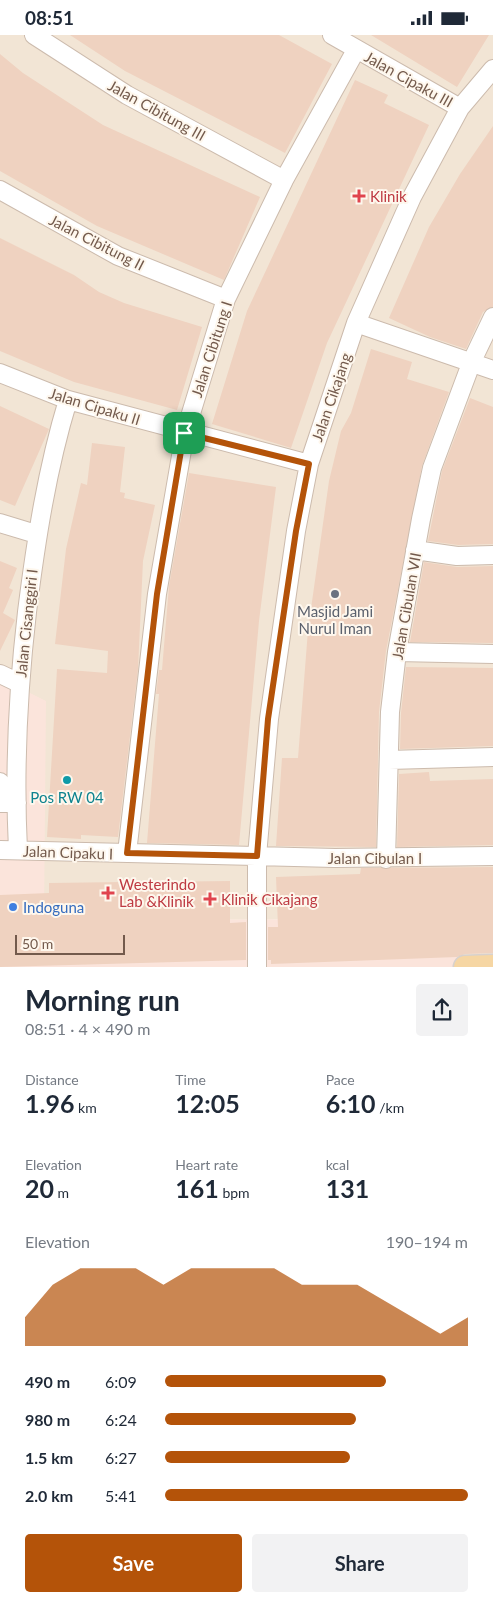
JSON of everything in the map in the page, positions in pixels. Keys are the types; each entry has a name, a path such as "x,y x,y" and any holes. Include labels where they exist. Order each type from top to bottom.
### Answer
{"main road":[{"path":"465,967 493,966"}],"street":[{"name":"Jalan Cibitung III","path":"34,35 127,95 284,180"},
{"name":"Jalan Cipaku III","path":"332,35 460,108"},
{"name":"Jalan Cibitung I","path":"127,853 157,594 184,433 226,299 284,180 356,50"},
{"name":"Jalan Cikajang","path":"256,967 257,856 268,719 296,531 309,464 356,323 412,197 460,108 493,69"},
{"name":"Jalan Cibitung II","path":"0,191 118,256 226,299"},
{"name":"Jalan Cibulan VII","path":"386,859 390,712 397,651 415,550 432,469 472,361 493,317"},
{"path":"356,323 472,361 493,370"},
{"name":"Jalan Cipaku II","path":"0,373 68,400 184,433 309,464"},
{"name":"Jalan Cisanggiri I","path":"18,850 8,807 19,683 36,535 59,429 68,400"},
{"path":"0,523 36,535"},
{"path":"415,550 457,556 493,555"},
{"path":"397,651 493,655"},
{"path":"0,674 19,683"},
{"path":"389,760 493,757"},
{"path":"0,782 0,790"},
{"name":"Jalan Cipaku I","path":"0,850 257,856"},
{"name":"Jalan Cibulan I","path":"257,856 386,859 493,856"}],"shaded area":[{"path":"0,35 493,35 493,967 459,967 457,919 44,920 0,678"},
{"path":"0,678 46,701 44,920 457,919 459,967 0,967"}],"building":[{"path":"70,35 279,35 332,64 285,153 125,71"},
{"path":"371,35 489,35 457,87"},
{"path":"0,54 23,73 103,125 260,197 224,280 97,226 0,171"},
{"path":"355,80 388,95 384,103 429,125 327,343 291,448 212,424 247,311"},
{"path":"493,126 493,307 483,312 466,349 430,337 389,318 429,227 460,174"},
{"path":"0,238 74,275 99,292 124,303 202,327 177,410 74,382 0,351"},
{"path":"371,349 412,362 407,379 449,392 422,466 386,651 379,712 376,847 276,846 282,758 298,758 308,630 329,481 341,431 351,413"},
{"path":"470,398 493,407 493,544 458,545 428,541 442,471"},
{"path":"0,406 49,429 15,506 0,500"},
{"path":"92,443 125,447 120,492 125,493 124,498 155,505 143,561 138,669 118,837 81,835 81,839 47,837 57,669 107,673 108,651 55,644 66,549 81,483 87,485"},
{"path":"189,473 276,487 259,621 239,845 147,843 159,694 156,694 159,670 162,670 169,586"},
{"path":"0,561 17,568 9,588 13,590 3,613 15,620 0,651"},
{"path":"424,562 457,567 493,566 493,643 410,642"},
{"path":"406,667 493,668 493,746 400,749 401,713"},
{"path":"429,772 430,781 493,779 493,845 397,847 399,774"},
{"path":"493,867 493,953 465,954 457,957 271,964 271,960 268,960 268,927 278,927 276,877 360,874 361,868"},
{"path":"230,881 230,923 246,922 246,960 0,967 0,895 49,893 49,883 123,882 123,884 144,886 144,882"}],"place":[{"name":"Klinik","path":"359,196"},
{"name":"Masjid Jami Nurul Iman","path":"335,594"},
{"name":"Pos RW 04","path":"67,780"},
{"name":"Westerindo Lab &Klinik","path":"108,893"},
{"name":"Klinik Cikajang","path":"210,899"},
{"name":"Indoguna","path":"13,907"}],"route":[{"path":"184,433 309,464 296,531 268,719 257,856 127,853 157,594 184,433"}]}
